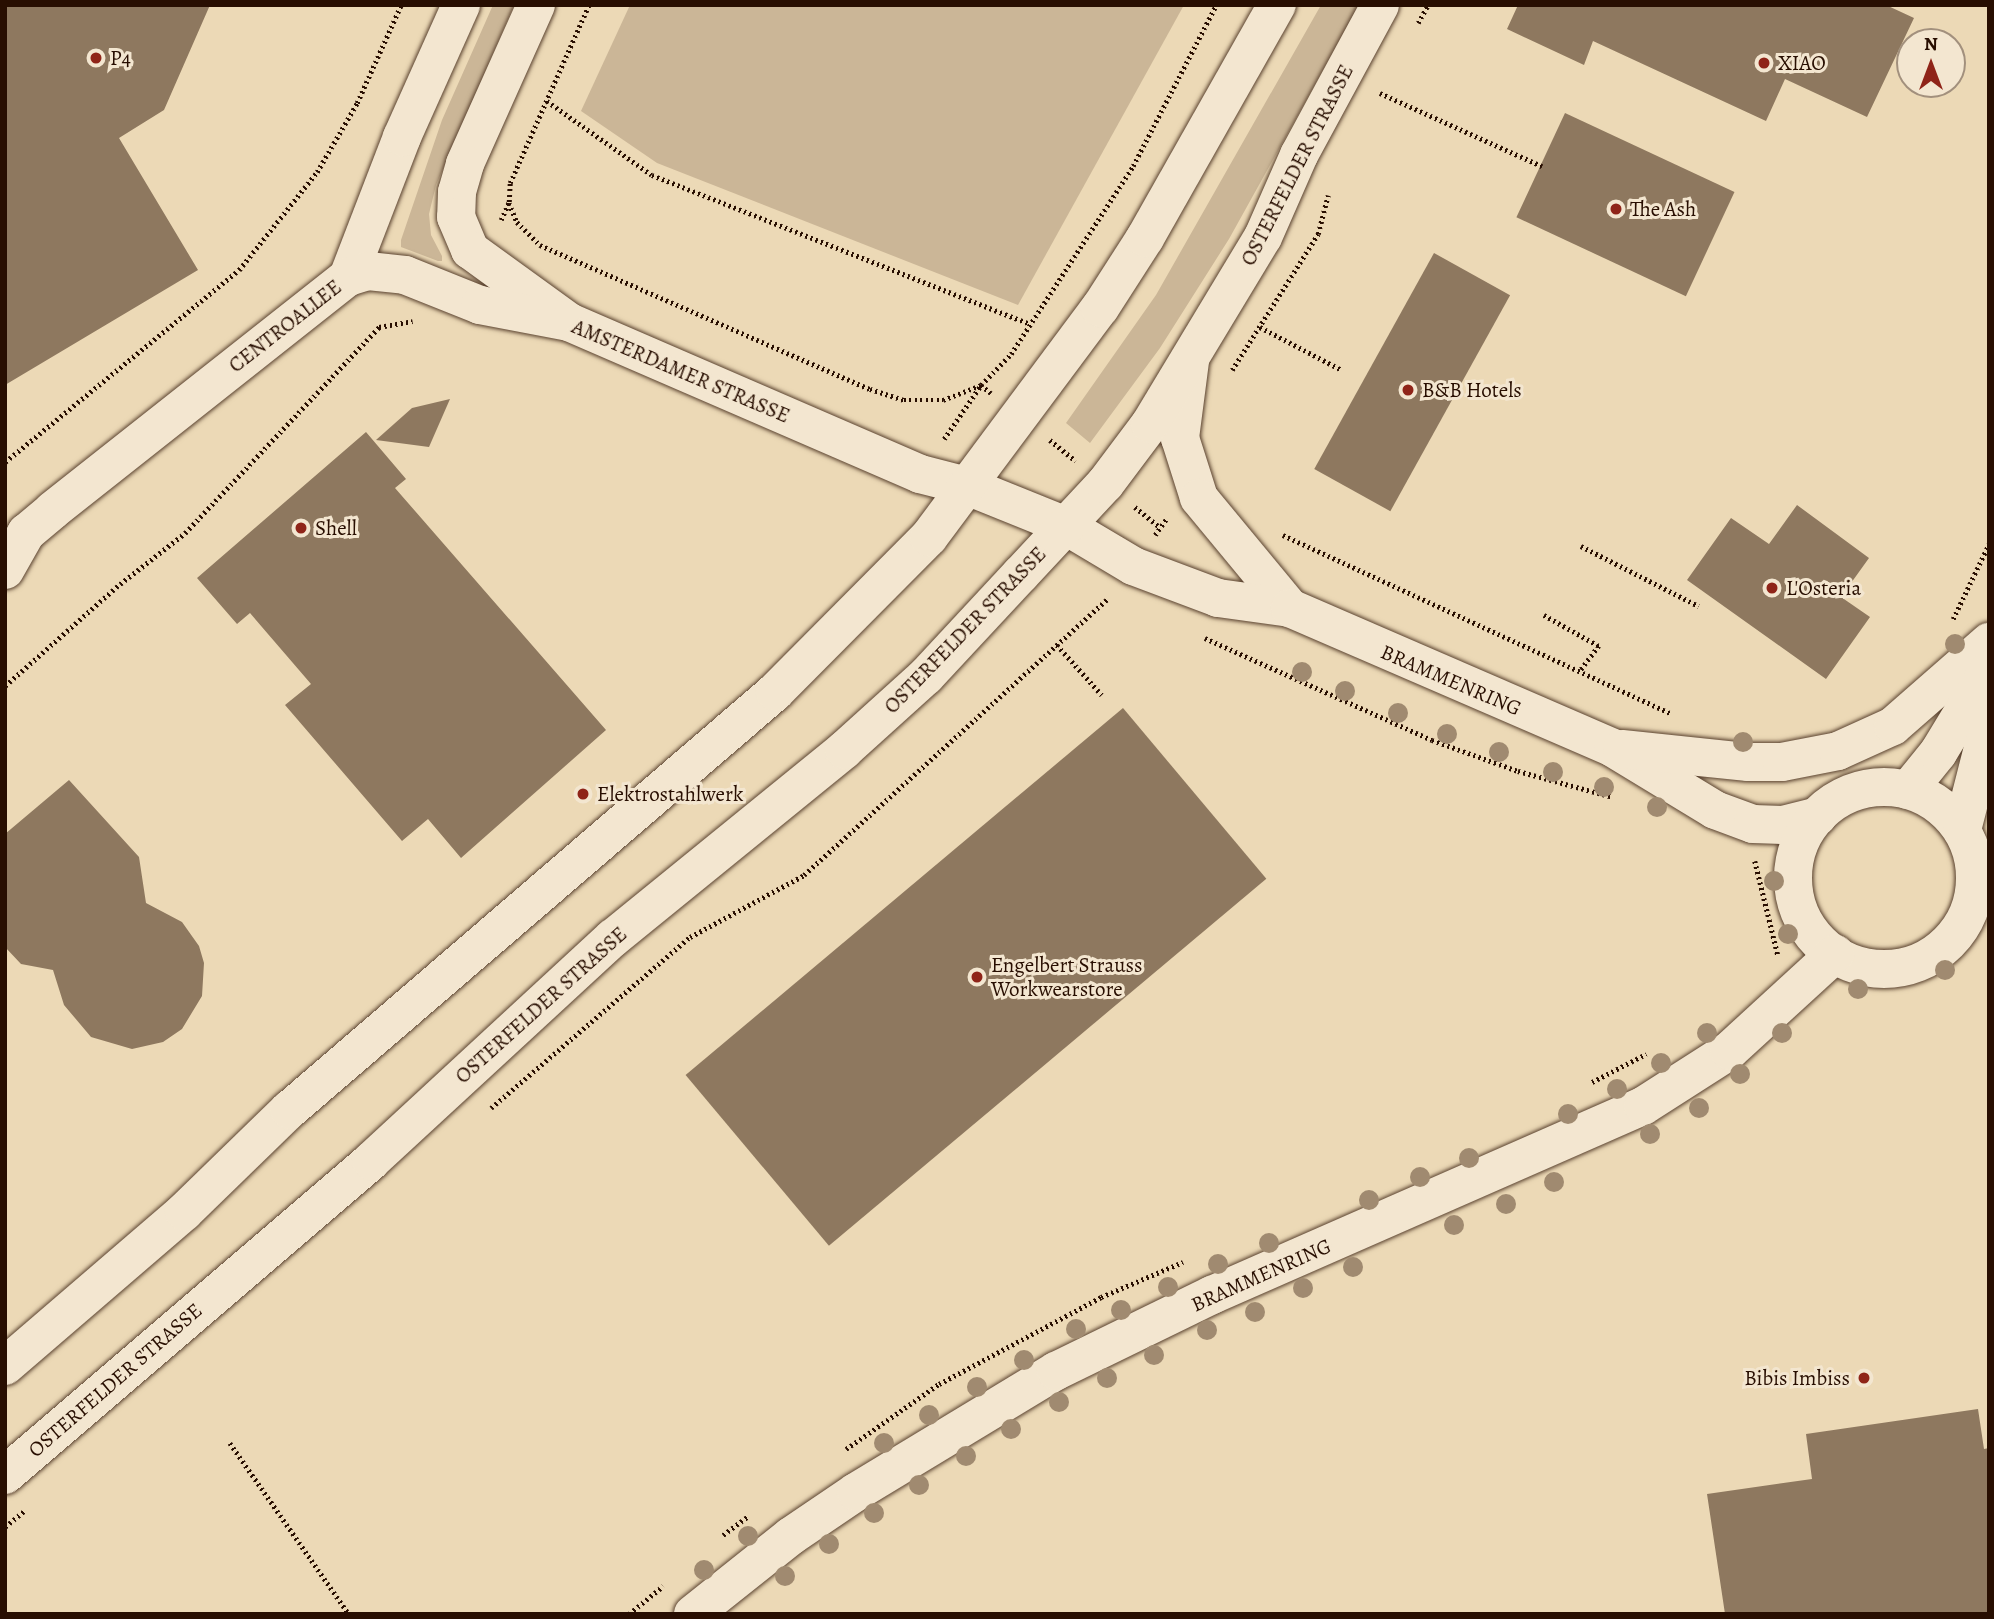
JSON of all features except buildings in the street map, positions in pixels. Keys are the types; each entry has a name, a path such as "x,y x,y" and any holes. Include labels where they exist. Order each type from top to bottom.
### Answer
{"street":[{"name":"CENTROALLEE","path":"5,570 26,533 348,276 402,137 461,5"},
{"path":"536,5 459,180 458,228 477,256 569,321"},
{"path":"5,1366 184,1212 299,1102 775,692 929,537 1020,416 1145,238 1277,5"},
{"name":"OSTERFELDER STRASSE","path":"5,1475 371,1161 613,938 844,750 926,676 1105,484 1190,361 1263,237 1299,155 1380,5"},
{"name":"AMSTERDAMER STRASSE","path":"348,276 368,271 405,275 480,305 569,321 920,474 967,486"},
{"name":"BRAMMENRING","path":"1190,361 1180,438 1199,498 1290,608"},
{"name":"OSTERFELDER STRASSE","path":"967,486 1066,526"},
{"name":"BRAMMENRING","path":"1066,526 1133,566 1218,598 1290,608 1613,748 1692,799 1753,824 1783,825 1818,816 1858,792 1875,788 1908,790 1950,814 1962,830 1975,872 1978,919 1943,947 1914,964 1868,968 1835,954 1814,936 1794,891 1797,849 1818,816"},
{"name":"BRAMMENRING","path":"1613,748 1748,762 1782,762 1838,751 1893,726 1918,708 1989,642"},
{"path":"1908,790 1938,753 1989,669"},
{"path":"1962,830 1989,724"},
{"name":"BRAMMENRING","path":"693,1614 791,1536 856,1492 1056,1371 1213,1296 1643,1106 1728,1051 1835,954"}],"path":[{"path":"5,462 247,261 317,172 357,103 401,5"},
{"path":"589,5 510,183 509,202 517,222 540,245 870,389 904,400 943,400 981,385"},
{"path":"920,474 981,385 1011,354 1133,166 1216,5"},
{"path":"1380,93 1542,166"},
{"path":"547,101 652,175 1030,324"},
{"path":"477,256 509,202"},
{"path":"5,686 120,584 185,533 379,327 425,318 445,324 458,295"},
{"path":"1260,327 1342,370"},
{"path":"981,385 1160,527"},
{"path":"1274,525 1283,535 1678,717"},
{"path":"1581,546 1699,606"},
{"path":"489,1110 690,937 804,875 1106,599 1133,566"},
{"path":"1106,599 1119,604"},
{"path":"1544,615 1599,646 1580,671"},
{"path":"1195,634 1432,740 1518,771 1617,798"},
{"path":"1057,645 1102,695"},
{"path":"1744,854 1754,857"},
{"path":"230,1443 349,1614"},
{"path":"5,1527 35,1501"}],"shaded area":[{"path":"493,5 514,5 436,185 429,214 431,235 442,256 442,261 438,261 401,247 401,240 442,120"},
{"path":"630,5 1184,5 1018,305 657,163 581,111"},
{"path":"1321,5 1359,5 1229,239 1160,348 1090,443 1066,423 1156,295"}],"place":[{"name":"P4","path":"96,58"},
{"name":"XIAO","path":"1764,63"},
{"name":"The Ash","path":"1616,209"},
{"name":"B&B Hotels","path":"1408,390"},
{"name":"Shell","path":"301,528"},
{"name":"L'Osteria","path":"1772,588"},
{"name":"Elektrostahlwerk","path":"583,794"},
{"name":"Engelbert Strauss Workwearstore","path":"977,977"},
{"name":"Bibis Imbiss","path":"1864,1378"}]}
